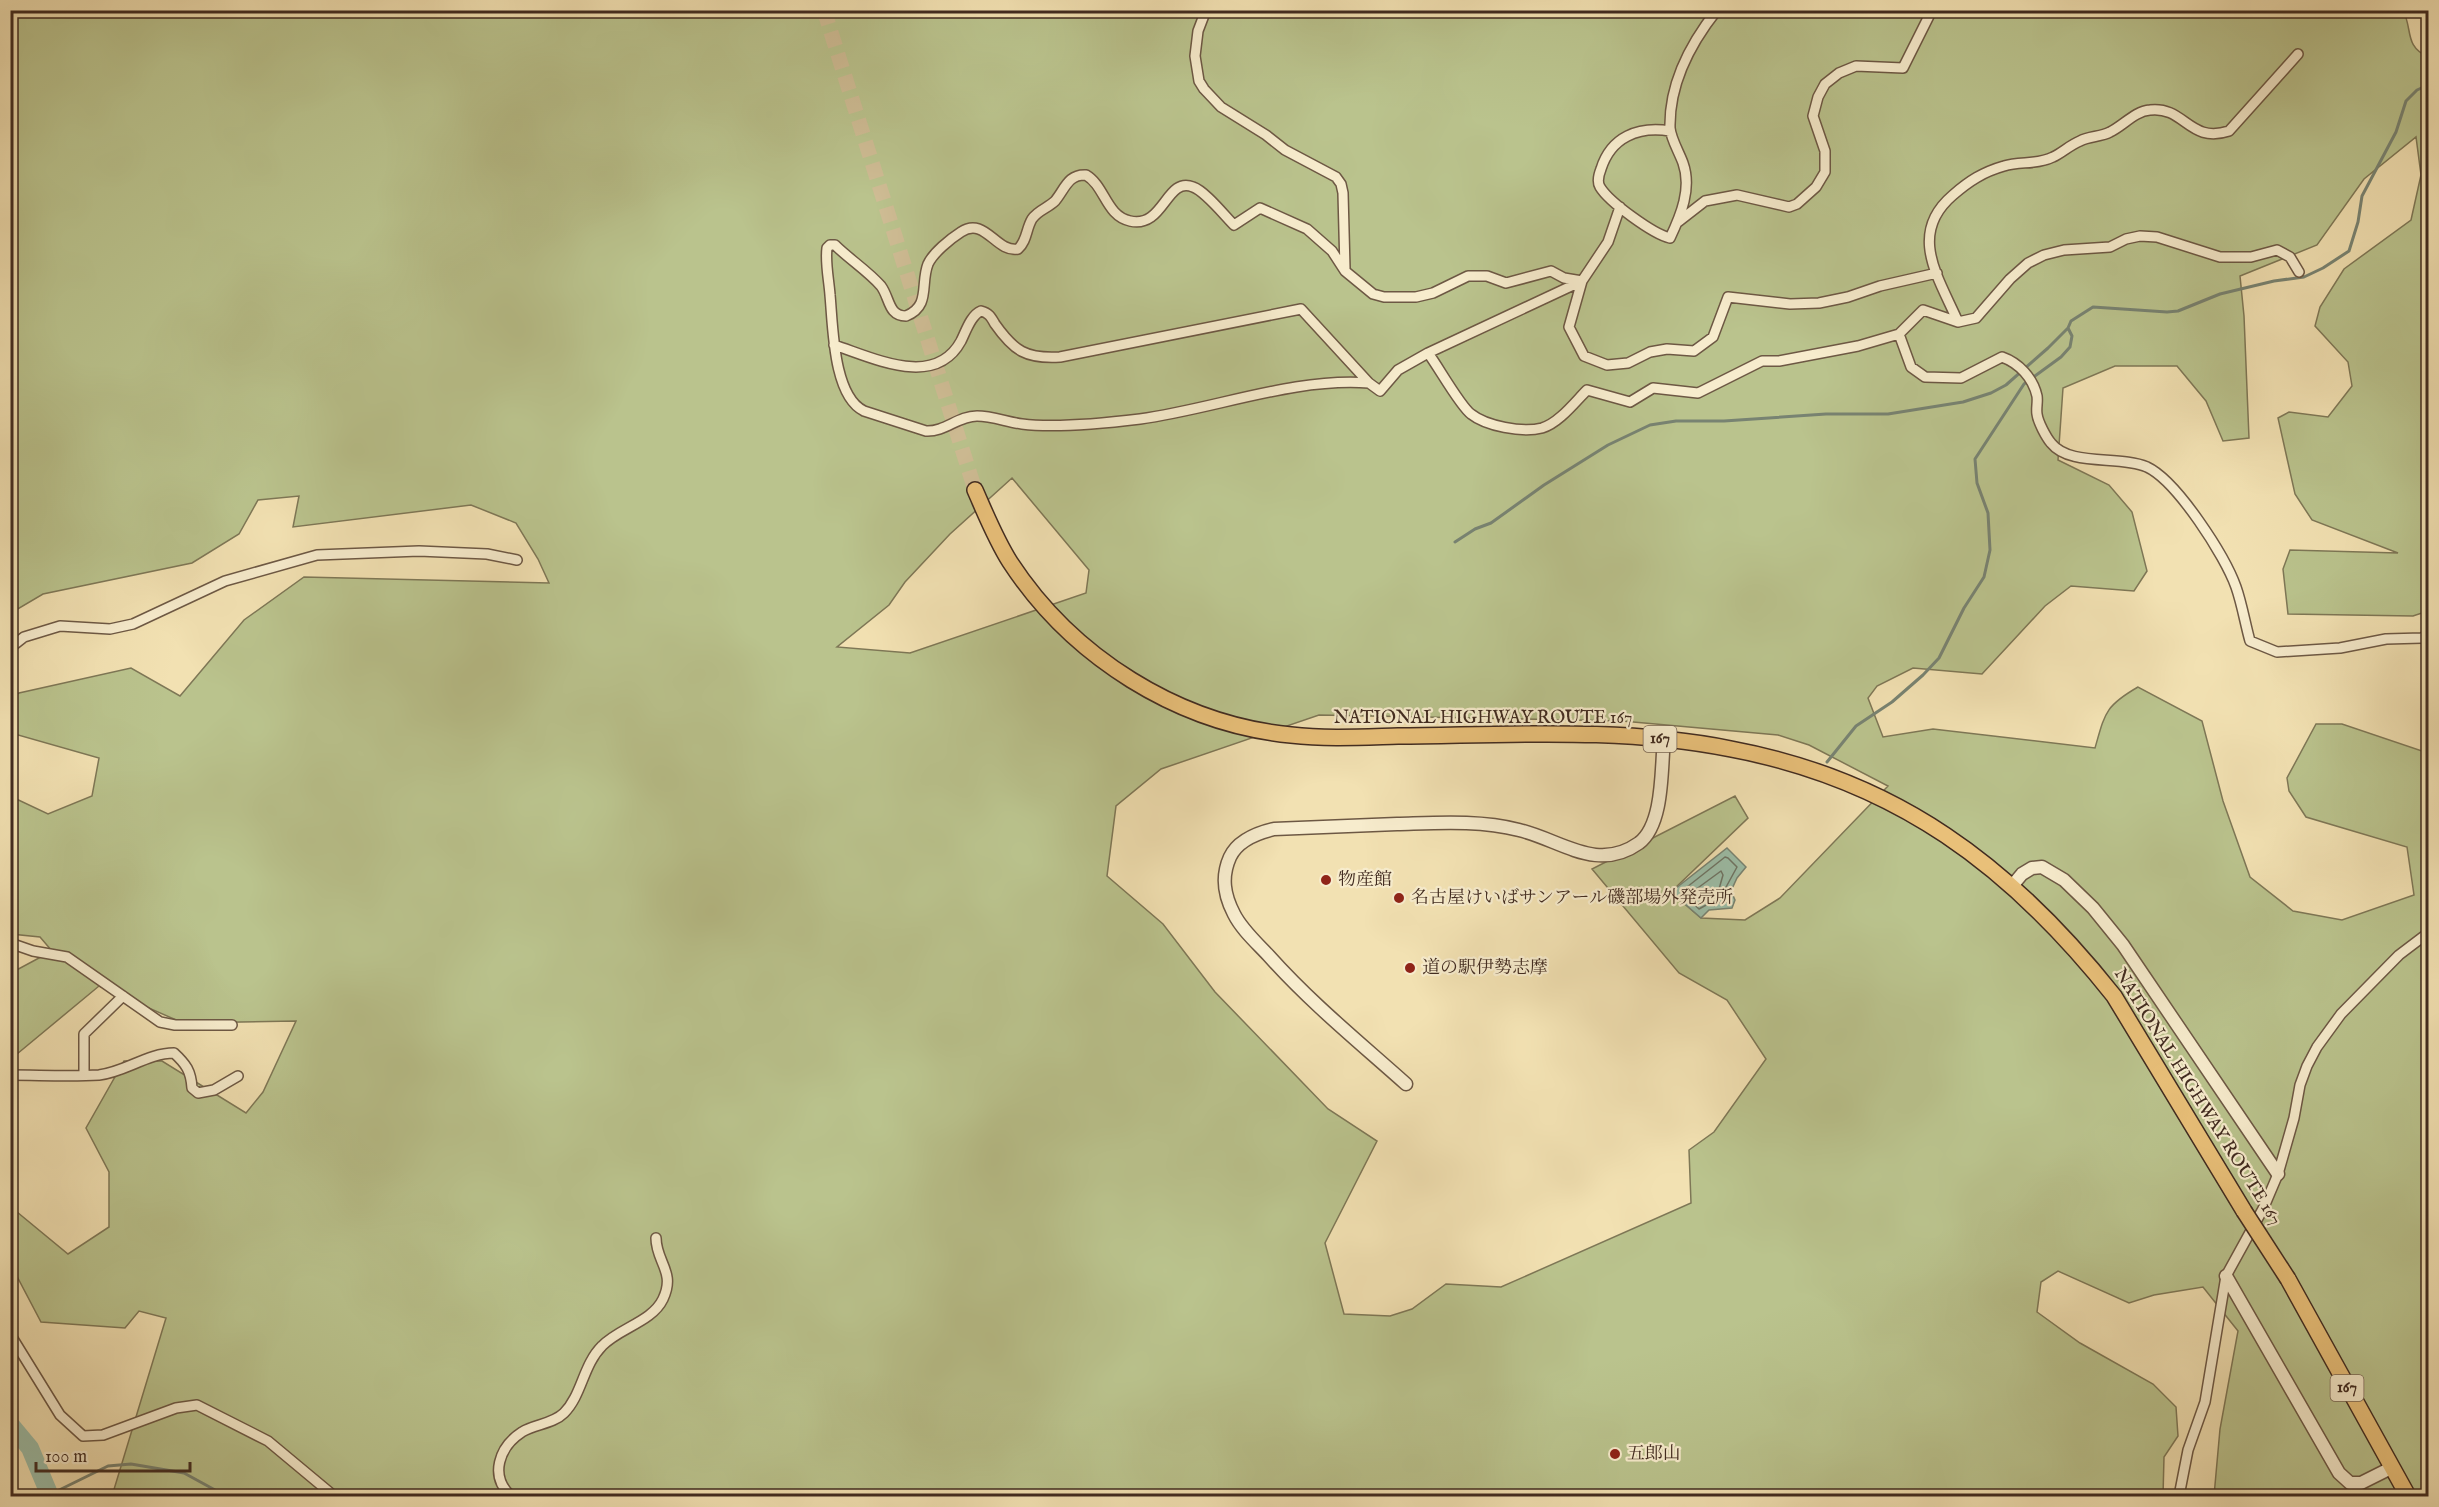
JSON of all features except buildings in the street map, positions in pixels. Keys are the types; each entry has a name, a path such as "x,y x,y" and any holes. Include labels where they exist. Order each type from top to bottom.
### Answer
{"highway":[{"name":"NATIONAL HIGHWAY ROUTE 167","path":"975,490 1010,561 1059,623 1080,643 1127,677 1176,705 1202,715 1258,730 1320,737 1603,735 1731,748 1805,767 1875,794 1948,836 2012,886 2065,936 2114,996 2244,1211 2288,1279 2408,1497"}],"street":[{"path":"1206,10 1196,43 1196,69 1199,81 1221,107 1266,135 1285,150 1329,172 1341,184 1345,271"},
{"path":"1670,131 1641,130 1616,142 1603,162 1598,182 1600,187 1620,207 1658,235 1670,238 1678,222 1686,186 1684,165 1670,131 1673,100 1681,68 1697,36 1716,10"},
{"path":"1678,222 1705,201 1737,195 1788,207 1797,204 1815,187 1825,172 1825,152 1813,116 1818,97 1825,84 1839,73 1856,66 1904,68 1929,16"},
{"path":"1958,322 1928,248 1929,229 1935,215 1946,201 1981,173 2006,165 2043,161 2080,140 2110,133 2147,110 2170,111 2196,131 2207,134 2229,131 2298,54"},
{"path":"1369,383 1345,381 1299,388 1138,419 1039,425 1020,424 986,416 968,417 935,431 926,431 856,407 851,400 836,361 826,254 830,245 835,245 880,286 897,315 906,316 919,308 923,300 927,269 932,257 962,231 981,229 1008,249 1018,249 1025,240 1034,217 1056,199 1070,179 1081,175 1090,177 1110,208 1119,217 1129,221 1148,221 1176,188 1185,185 1194,187 1234,225 1260,208 1270,211 1296,223 1318,238 1332,251 1345,271 1373,294 1384,297 1416,297 1433,293 1468,276 1487,276 1506,283 1551,271 1564,278 1581,281"},
{"path":"1620,207 1608,242 1581,281 1569,327 1584,356 1607,365 1628,363 1650,352 1667,349 1694,351 1713,337 1728,297 1790,304 1819,303 1937,273"},
{"path":"1428,353 1469,413 1489,424 1542,428 1562,415 1587,390 1630,402 1653,387 1698,393 1762,361 1779,361 1858,346 1899,334 1923,310 1958,322 1976,318 2010,279 2028,263 2044,255 2064,250 2110,246 2140,236 2157,237 2220,257 2251,257 2277,250 2290,258 2299,272"},
{"path":"834,345 882,360 926,368 948,358 957,348 975,315 981,311 989,314 1005,339 1014,347 1026,354 1048,358 1301,309 1369,383 1382,390 1398,370 1428,353 1581,281"},
{"path":"1899,334 1911,368 1926,377 1961,378 2002,357 2017,363 2034,386 2037,416 2051,444 2067,455 2126,462 2147,467 2173,489 2205,530 2228,566 2237,588 2250,640 2277,652 2340,648 2386,639 2422,638 2428,634"},
{"path":"10,648 24,638 60,626 110,629 133,624 225,581 317,555 419,551 488,554 517,560"},
{"path":"1406,1084 1296,986 1246,932 1235,916 1224,883 1227,866 1234,850 1245,840 1260,832 1274,829 1466,822 1520,830 1575,851 1598,856 1615,855 1641,841 1652,826 1657,809 1664,740"},
{"path":"2012,886 2022,874 2032,868 2042,867 2064,880 2093,908 2123,945 2278,1174"},
{"path":"2179,1497 2188,1450 2205,1402 2226,1276 2265,1207 2278,1174 2294,1118 2300,1085 2317,1047 2341,1014 2391,963 2428,933"},
{"path":"10,943 33,951 67,957 160,1022 175,1025 232,1025"},
{"path":"84,1075 84,1034 123,996"},
{"path":"10,1075 100,1075 130,1067 161,1053 174,1053 191,1074 192,1088 198,1093 214,1090 238,1076"},
{"path":"511,1497 498,1476 499,1460 503,1451 523,1432 562,1415 571,1405 585,1371 598,1350 610,1338 646,1317 662,1301 667,1288 667,1270 656,1248 656,1238"},
{"path":"2226,1276 2339,1473 2350,1483 2361,1483 2391,1468"},
{"path":"10,1334 60,1415 83,1436 103,1435 176,1408 197,1405 268,1440 334,1497"}],"shaded area":[{"path":"2403,10 2412,43 2420,53 2428,57 2428,611 2413,616 2288,614 2283,569 2290,550 2398,553 2312,520 2295,494 2278,418 2289,412 2328,417 2352,386 2348,362 2315,326 2320,307 2344,269 2411,220 2421,175 2416,137 2364,179 2317,245 2240,276 2249,438 2223,441 2206,401 2177,366 2115,366 2063,388 2058,460 2109,485 2132,512 2147,571 2134,591 2071,586 2045,606 1982,674 1913,668 1877,686 1868,698 1883,737 1933,729 2095,748 2101,726 2108,712 2119,700 2138,687 2202,721 2223,801 2250,877 2293,911 2342,920 2414,895 2407,847 2306,817 2289,791 2287,778 2316,724 2342,724 2428,753 2428,1496 2214,1496 2220,1429 2238,1331 2203,1287 2154,1295 2129,1303 2058,1271 2041,1282 2037,1312 2080,1343 2153,1384 2176,1407 2178,1436 2164,1457 2163,1496 112,1496 166,1318 139,1311 125,1328 41,1322 11,1265 11,1207 68,1254 109,1227 109,1172 86,1128 124,1061 162,1061 246,1113 263,1092 296,1021 183,1023 99,986 11,1059 11,973 52,951 40,937 11,934 10,796 48,814 92,796 99,758 11,733 11,698 19,693 131,668 180,696 244,620 304,577 549,583 538,559 516,523 471,505 293,527 299,496 258,500 239,534 192,563 43,594 11,613 11,11","holes":["1012,478 1089,570 1086,593 910,653 837,647 889,605 905,582 950,534","1319,715 1622,721 1778,735 1809,745 1888,786 1780,898 1745,920 1701,918 1671,892 1748,818 1735,796 1592,869 1679,973 1727,1000 1766,1059 1714,1132 1689,1150 1691,1203 1501,1287 1446,1284 1412,1309 1390,1316 1344,1314 1325,1243 1377,1141 1328,1109 1215,992 1163,924 1107,876 1116,806 1161,769"]}],"water":[{"path":"1727,848 1746,867 1737,878 1731,891 1735,900 1732,908 1709,910 1701,918 1671,892"}],"waterway":[{"path":"1455,542 1475,529 1491,523 1544,485 1608,445 1650,425 1676,421 1724,421 1826,414 1888,414 1963,402 1991,393 2006,385 2048,348 2068,328 2071,321 2093,307 2178,311 2220,294 2274,281 2304,277 2349,251 2358,222 2362,196 2396,132 2406,101 2417,90 2428,85"},
{"path":"1827,762 1856,726 1892,702 1939,658 1964,608 1984,577 1990,550 1988,513 1977,483 1975,459 2024,384 2061,357 2070,347 2072,336 2068,328"},
{"path":"10,1424 30,1448 50,1496"},
{"path":"49,1495 108,1466 131,1464 184,1473 226,1496"}],"tunnel":[{"path":"824,10 975,490"}],"place":[{"name":"物産館","path":"1326,880"},
{"name":"名古屋けいばサンアール磯部場外発売所","path":"1399,898"},
{"name":"道の駅伊勢志摩","path":"1410,968"},
{"name":"五郎山","path":"1615,1454"}]}
